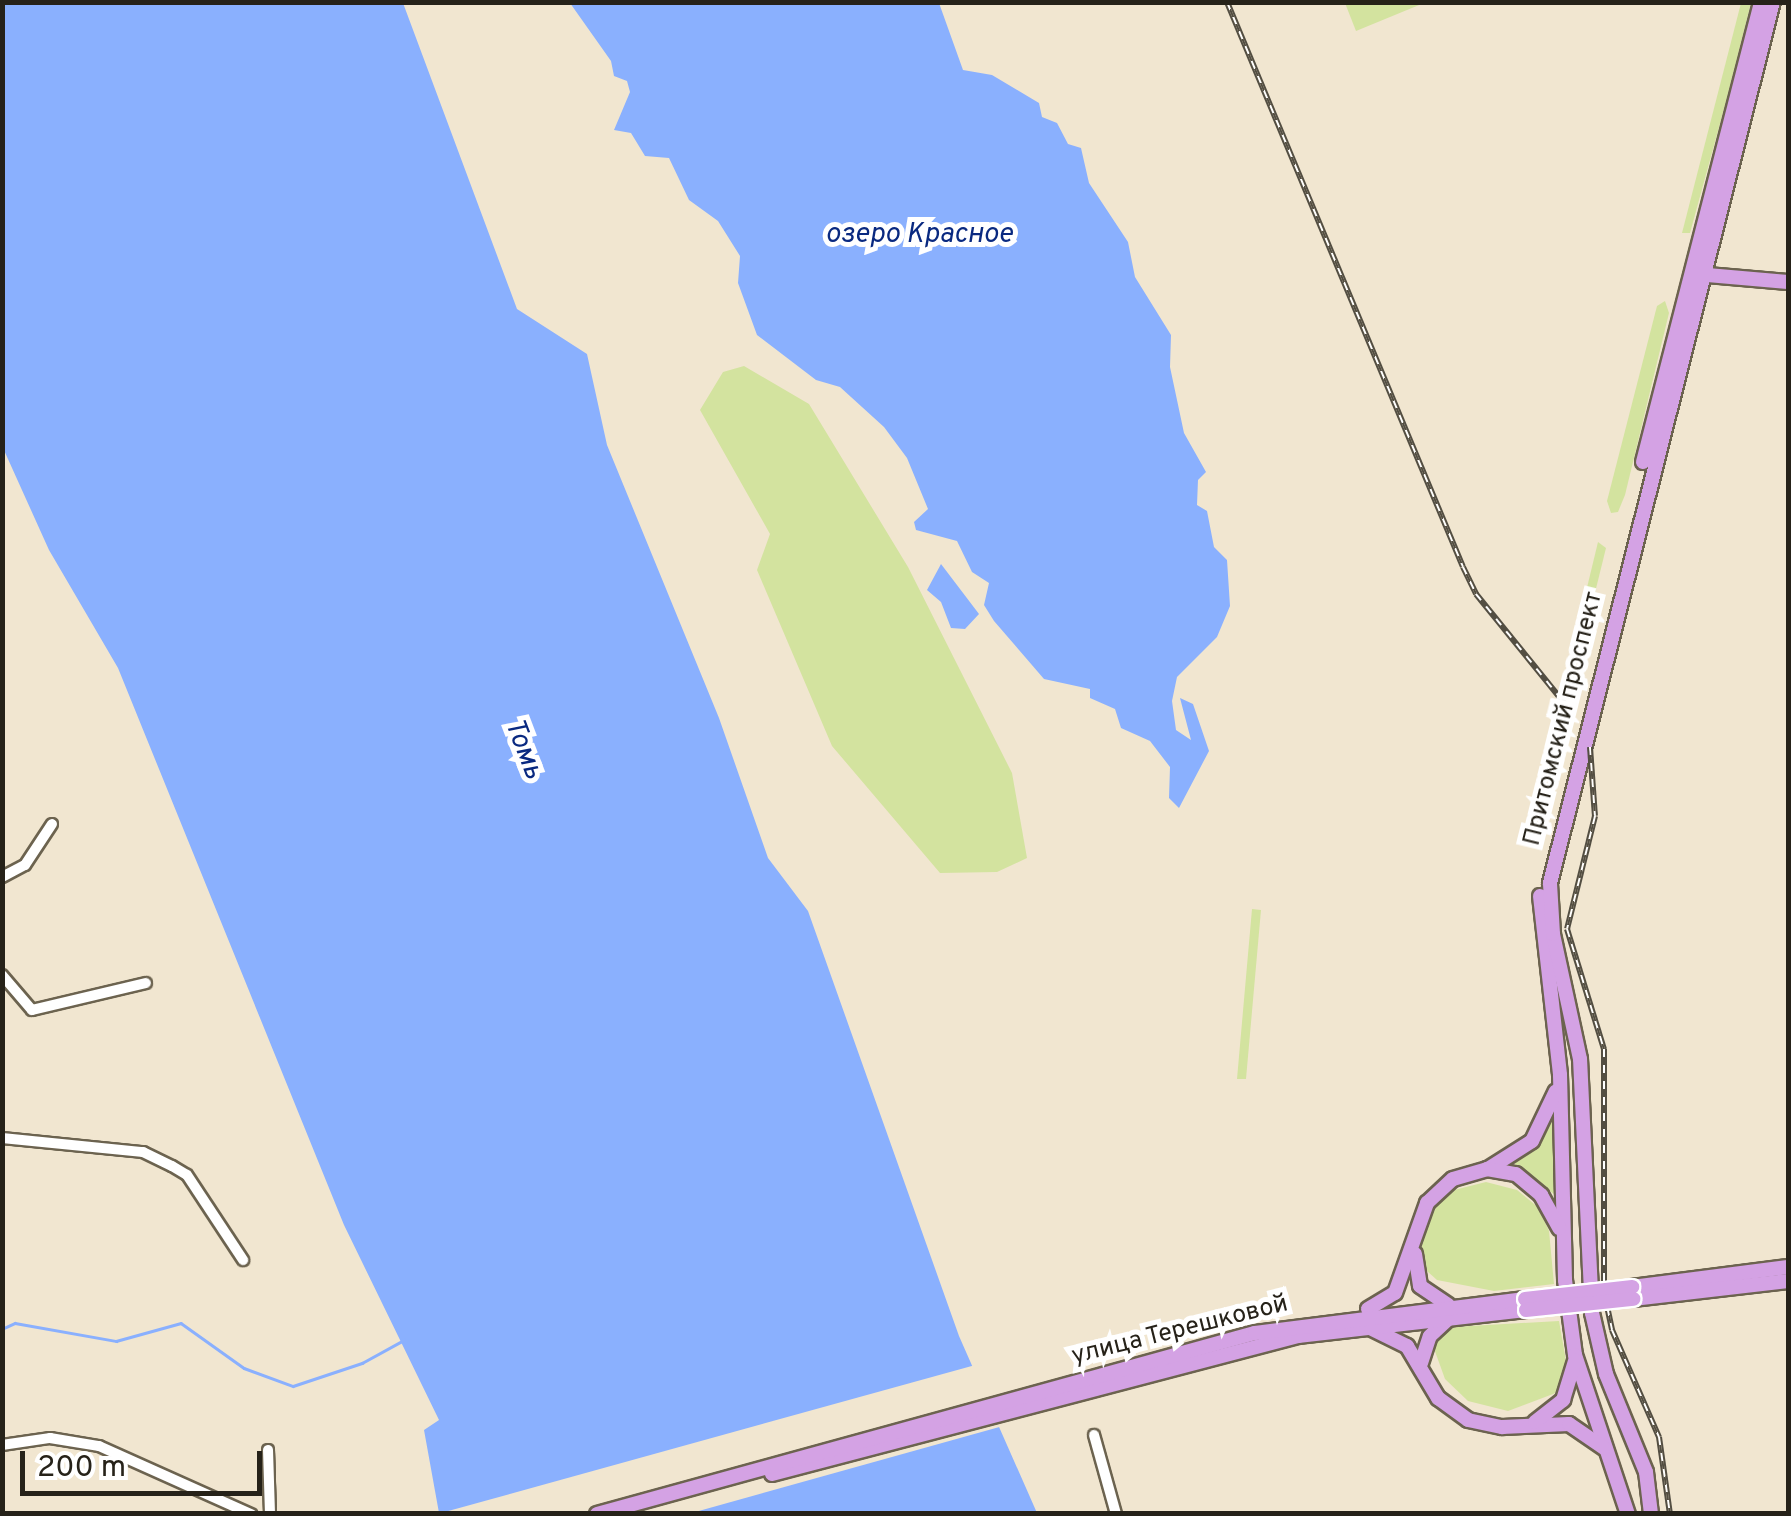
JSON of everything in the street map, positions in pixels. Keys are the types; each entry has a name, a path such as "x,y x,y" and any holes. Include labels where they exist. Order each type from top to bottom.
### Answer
{"main road":[{"name":"Притомский проспект","path":"1650,1514 1646,1472 1606,1374 1592,1313 1575,1023 1553,934 1553,853 1762,2"},
{"name":"Притомский проспект","path":"1628,1514 1576,1355 1561,1233 1560,1075 1540,913 1545,850 1773,2"},
{"path":"1697,274 1788,282"},
{"path":"1553,1021 1564,1012 1575,1023"},
{"path":"1353,1321 1395,1292 1416,1233 1437,1190 1487,1170 1538,1133 1560,1075"},
{"path":"1487,1170 1528,1183 1561,1233"},
{"path":"1416,1233 1420,1286 1448,1312 1430,1336 1422,1363"},
{"name":"улица Терешковой","path":"1632,1293 1788,1267"},
{"name":"улица Терешковой","path":"632,1514 1255,1333 1632,1293 1788,1281"},
{"path":"1353,1321 1392,1334 1422,1363 1438,1398 1468,1420 1502,1427 1534,1423 1583,1429 1610,1456"},
{"path":"1534,1423 1563,1400 1576,1355"},
{"name":"улица Терешковой","path":"597,1514 1056,1391"},
{"path":"1616,1474 1631,1483 1646,1472"}],"street":[{"path":"2,876 25,866 52,824"},
{"path":"2,975 32,1010 146,983"},
{"path":"2,1138 143,1152 172,1166 187,1175 243,1260"},
{"path":"1094,1434 1116,1514"},
{"path":"2,1446 50,1438 99,1446 251,1514"},
{"path":"268,1450 270,1514"}],"green space":[{"path":"1345,3 1424,3 1356,31"},
{"path":"1741,3 1751,3 1727,98 1690,233 1682,233"},
{"path":"1665,301 1669,313 1625,495 1618,512 1611,513 1607,501 1657,306"},
{"path":"744,366 809,404 908,567 1012,773 1027,858 997,872 940,873 832,746 757,570 770,534 700,410 723,372"},
{"path":"1598,542 1606,548 1588,621 1577,629"},
{"path":"1252,909 1261,910 1246,1079 1237,1079"},
{"path":"1555,1106 1555,1195 1511,1161 1540,1136"},
{"path":"1486,1182 1517,1190 1539,1208 1549,1231 1554,1284 1494,1291 1437,1280 1427,1271 1420,1240 1428,1214 1454,1190"},
{"path":"1559,1321 1568,1372 1561,1391 1508,1411 1468,1401 1445,1379 1432,1343 1453,1327"}],"water":[{"name":"Томь","path":"2,3 403,3 517,309 587,354 607,445 719,718 768,858 808,911 959,1336 1037,1513 439,1513 424,1430 439,1420 344,1225 118,668 49,550 3,448"},
{"name":"озеро Красное","path":"570,3 939,3 963,70 992,75 1039,103 1042,117 1057,123 1068,144 1081,148 1089,183 1128,242 1135,277 1171,335 1170,367 1184,433 1206,472 1198,480 1197,505 1207,511 1214,547 1227,560 1230,606 1217,637 1177,677 1172,701 1176,730 1191,740 1180,698 1193,704 1209,751 1179,808 1169,798 1170,767 1150,741 1121,728 1115,709 1090,698 1090,689 1044,679 994,621 984,605 989,583 972,572 957,541 916,530 914,522 928,509 907,458 884,427 840,387 816,380 757,335 738,283 740,256 718,221 689,200 669,158 645,156 631,133 614,130 630,92 627,81 614,76 611,61"},
{"path":"941,564 979,614 965,629 951,628 941,602 927,590"}],"pier":[{"path":"979,1364 1003,1426 688,1514 441,1513"}],"waterway":[{"path":"2,1329 15,1323 116,1341 181,1323 244,1368 293,1386 362,1363 404,1340"}],"railway":[{"path":"1227,2 1463,567 1476,594 1565,704"},
{"path":"1590,747 1595,816 1567,929 1604,1049 1604,1292 1612,1330 1659,1437 1670,1514"}]}
